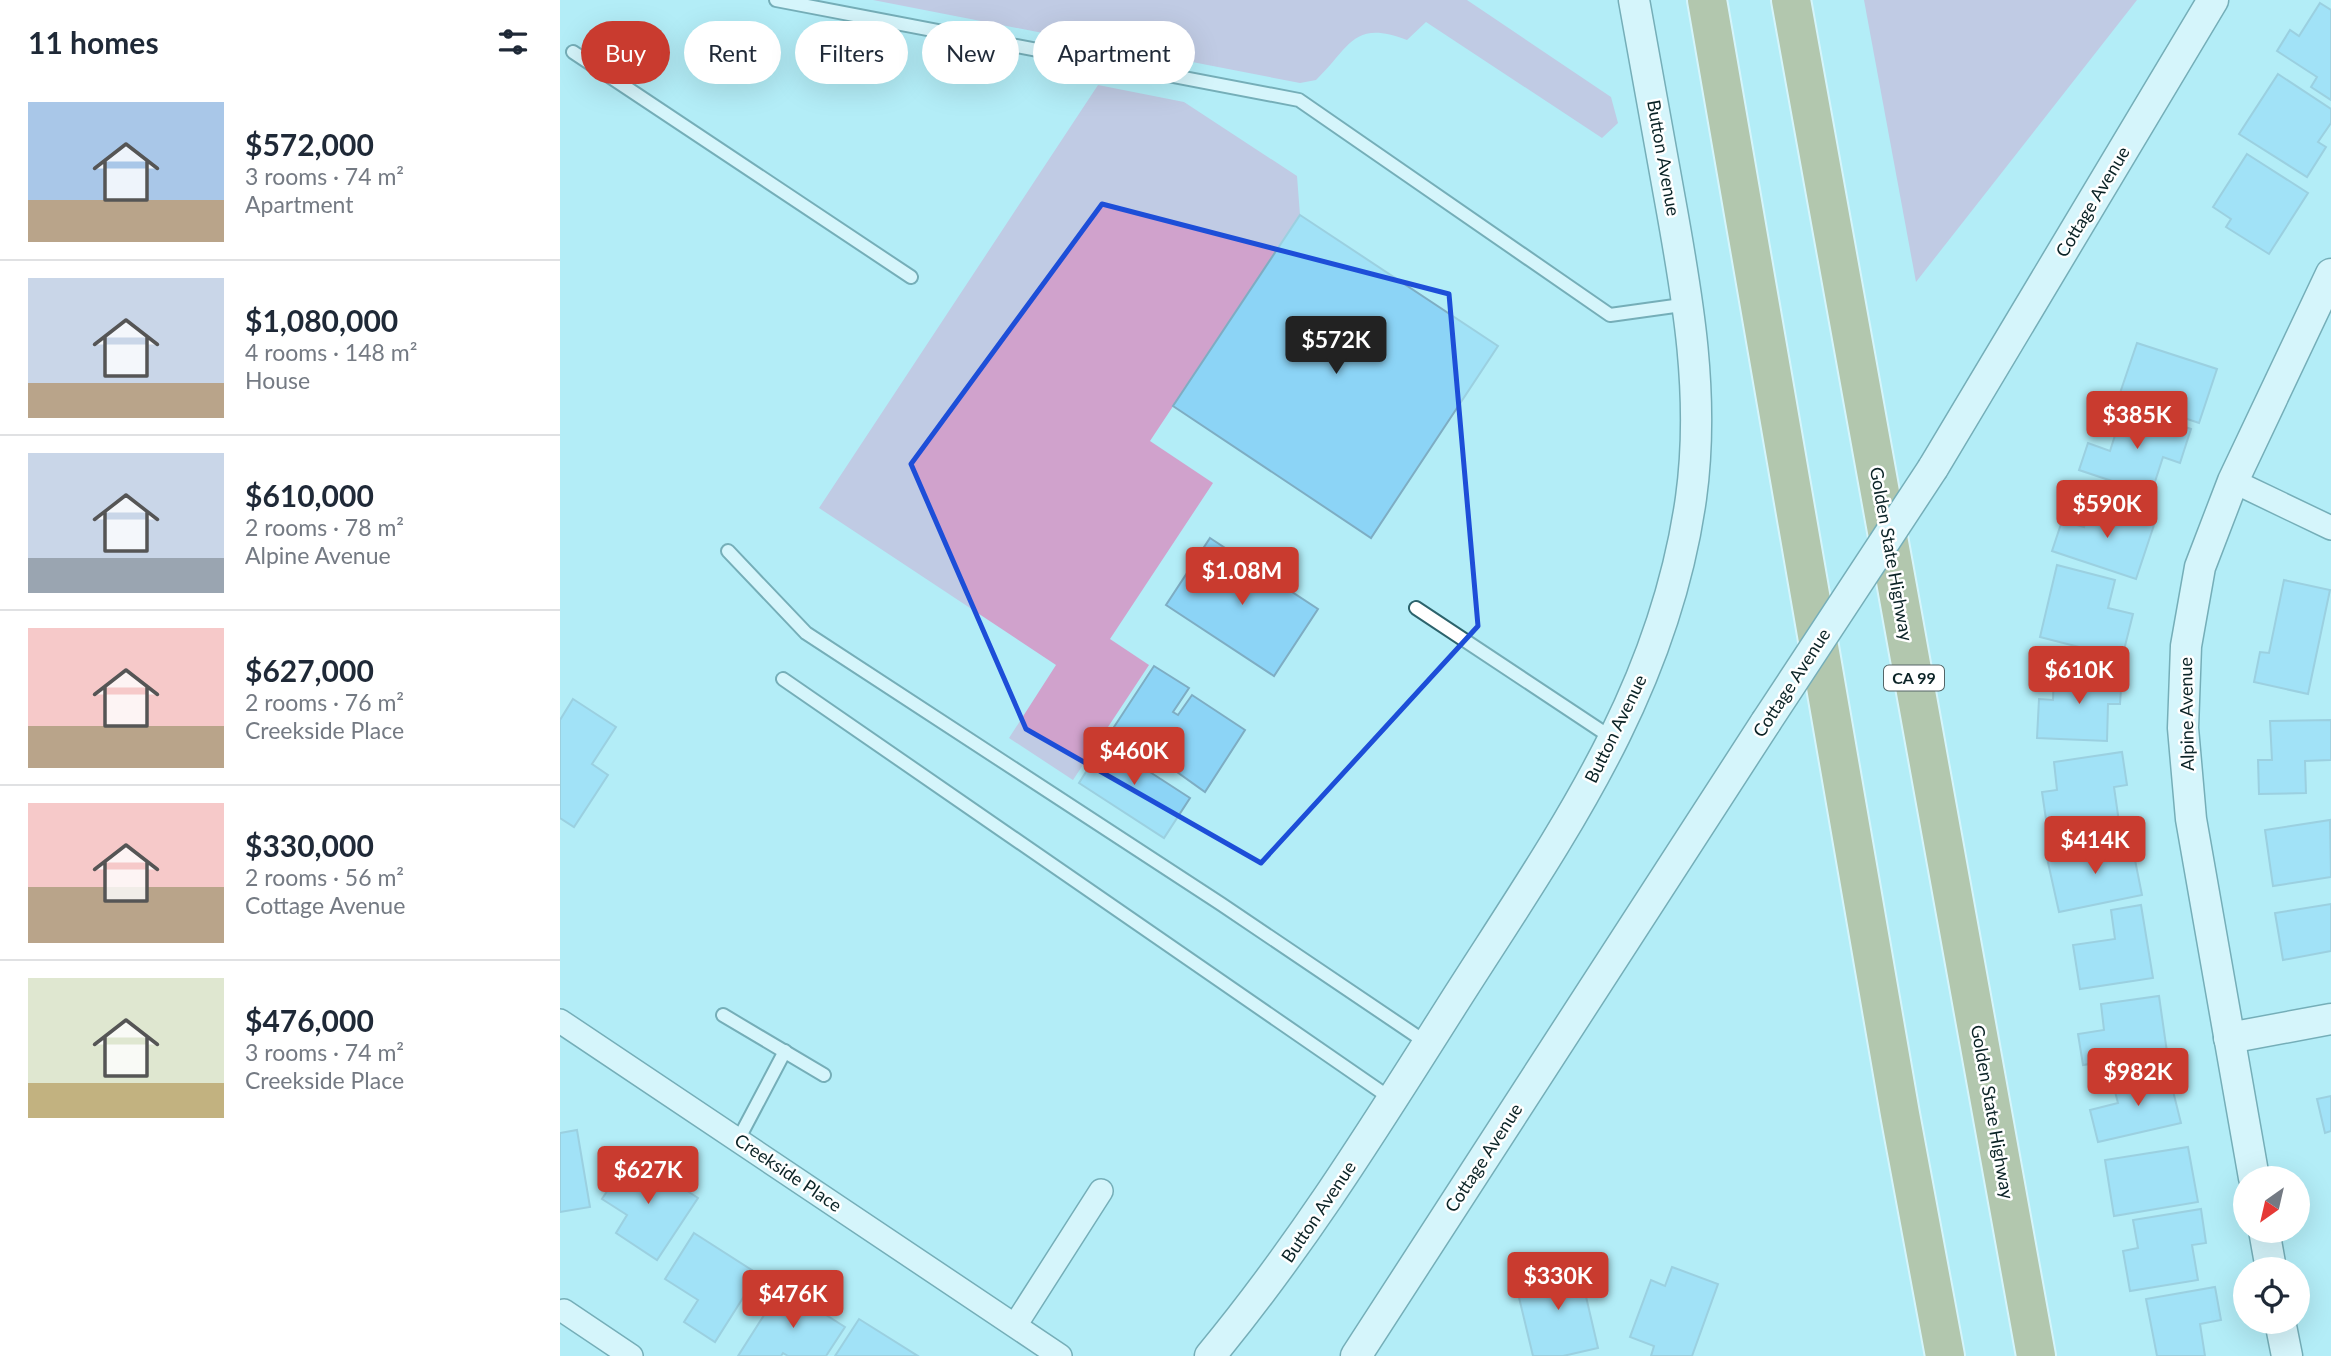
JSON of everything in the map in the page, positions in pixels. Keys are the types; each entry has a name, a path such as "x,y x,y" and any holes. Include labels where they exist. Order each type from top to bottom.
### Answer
{"highway":[{"path":"1707,0 1895,1087 1945,1356"},
{"name":"Golden State Highway","path":"1791,0 2036,1356"}],"street":[{"name":"Button Avenue","path":"1210,1356 1288,1258 1393,1100 1576,809 1615,740 1643,676 1674,586 1692,496 1697,371 1689,304 1634,0"},
{"name":"Cottage Avenue","path":"1356,1356 1933,468 2213,0"},
{"name":"Alpine Avenue","path":"2252,1166 2191,819 2183,728 2186,646 2200,567 2233,481 2331,274"},
{"path":"2233,481 2331,528"},
{"path":"2229,1038 2331,1019"},
{"name":"Creekside Place","path":"560,1021 1060,1356"},
{"path":"1016,1324 1101,1191"},
{"path":"564,1311 632,1356"},
{"path":"2283,1334 2287,1356"}],"lane":[{"path":"776,0 1299,100 1610,315 1689,304"},
{"path":"573,52 911,276"},
{"path":"728,551 806,633 1210,896 1428,1043"},
{"path":"1416,608 1615,740"},
{"path":"783,679 1393,1100"},
{"path":"723,1015 824,1075"},
{"path":"738,1140 785,1051"}],"highlighted area":[{"path":"1102,204 1449,294 1478,626 1261,863 1026,729 911,464"}],"shaded area":[{"path":"873,0 1467,0 1611,97 1618,123 1602,138 1426,22 1407,40 1389,34 1363,35 1345,48 1316,80 1300,83 1195,63 1195,21 1033,21 1033,31 1019,28 1019,21 981,21"},
{"path":"1864,0 2137,0 1916,282"},
{"path":"1098,85 1184,102 1297,176 1300,215 1150,441 1213,483 1110,639 1149,665 1073,780 1009,738 1056,665 819,508"}],"building":[{"path":"2320,3 2331,10 2331,100 2311,87 2317,77 2277,51 2290,30 2299,36"},
{"path":"2278,74 2331,109 2331,123 2318,142 2326,147 2307,177 2239,134"},
{"path":"2247,154 2308,193 2269,254 2226,227 2231,219 2213,207"},
{"path":"1300,215 1498,346 1371,538 1173,406"},
{"path":"2137,343 2217,369 2199,423 2119,396"},
{"path":"2124,407 2191,429 2180,463 2163,457 2151,494 2079,470 2088,443 2110,451"},
{"path":"2092,501 2155,522 2136,579 2052,551 2062,521 2084,527"},
{"path":"1210,538 1318,609 1274,676 1166,605"},
{"path":"2057,565 2115,580 2108,608 2133,614 2122,658 2040,637"},
{"path":"2284,580 2330,590 2308,694 2254,682 2260,652 2269,653"},
{"path":"1154,666 1189,688 1173,712 1178,715 1192,695 1245,730 1205,792 1114,727"},
{"path":"2054,670 2122,673 2120,704 2108,704 2107,741 2037,738 2039,699 2053,700"},
{"path":"573,699 616,727 592,764 608,775 574,827 560,818 560,720"},
{"path":"2331,720 2331,760 2305,761 2306,793 2259,794 2258,760 2272,760 2270,721"},
{"path":"1110,734 1141,754 1136,763 1190,798 1164,838 1079,783"},
{"path":"2122,752 2127,785 2114,787 2119,822 2048,833 2042,792 2057,790 2054,762"},
{"path":"2330,820 2331,877 2273,886 2265,830"},
{"path":"2131,840 2142,895 2059,912 2047,858"},
{"path":"2331,904 2331,951 2283,960 2275,913"},
{"path":"2141,905 2153,978 2080,989 2073,945 2115,939 2111,910"},
{"path":"2159,996 2167,1052 2083,1065 2078,1034 2104,1030 2101,1004"},
{"path":"2168,1071 2181,1123 2098,1142 2090,1110 2118,1103 2113,1084"},
{"path":"2331,1096 2331,1131 2325,1133 2317,1099"},
{"path":"577,1130 590,1207 560,1212 560,1133"},
{"path":"2188,1147 2198,1202 2114,1216 2105,1160"},
{"path":"631,1154 698,1198 657,1260 616,1233 627,1215 602,1199"},
{"path":"2201,1209 2206,1243 2192,1245 2198,1280 2130,1291 2123,1251 2138,1248 2133,1220"},
{"path":"694,1233 758,1274 715,1342 684,1322 698,1300 665,1279"},
{"path":"1577,1258 1598,1348 1563,1356 1533,1356 1516,1285 1544,1278 1541,1266"},
{"path":"1672,1267 1718,1284 1692,1356 1651,1356 1654,1346 1630,1337 1651,1280 1665,1286"},
{"path":"782,1287 845,1327 826,1356 788,1356 783,1353 781,1356 738,1356"},
{"path":"2215,1287 2221,1320 2200,1324 2205,1356 2157,1356 2146,1299"},
{"path":"859,1319 918,1356 835,1356"}]}
